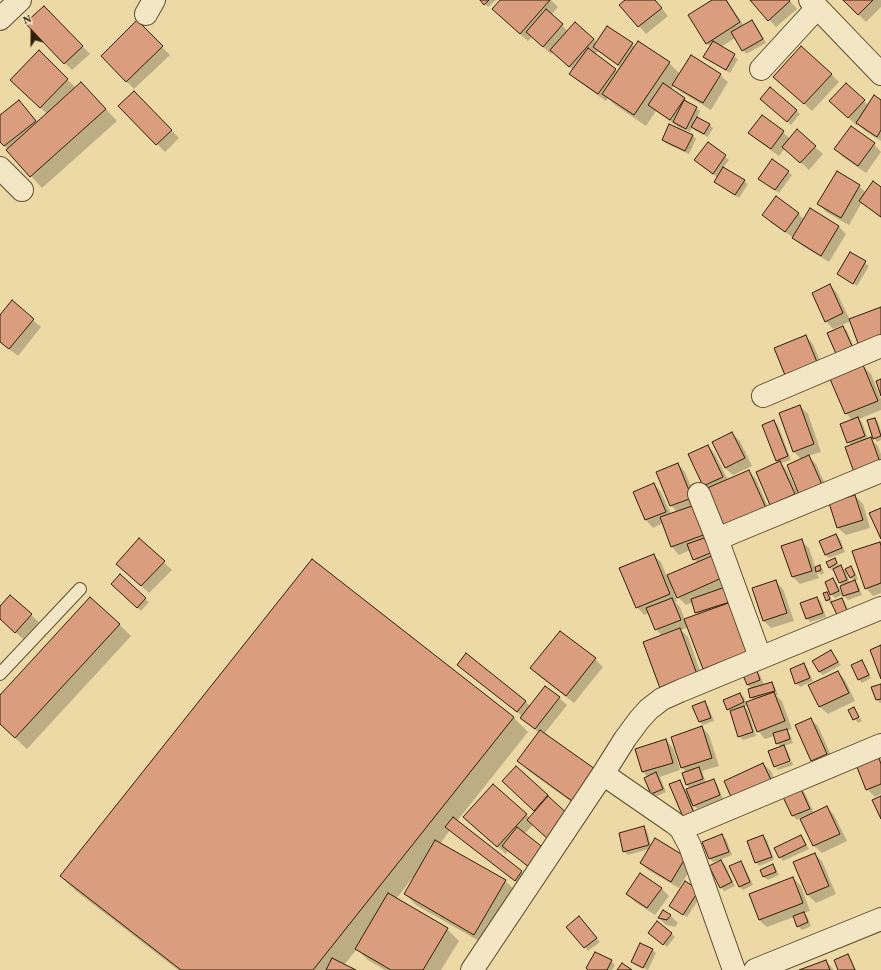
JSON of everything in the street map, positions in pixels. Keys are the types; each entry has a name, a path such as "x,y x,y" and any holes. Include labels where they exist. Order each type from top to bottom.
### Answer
{"street":[{"path":"0,19 20,0"},
{"path":"761,69 814,4 881,74"},
{"path":"0,168 22,190"},
{"path":"763,396 881,346"},
{"path":"717,539 881,471"},
{"path":"699,494 760,657"},
{"path":"472,970 639,720 649,709 662,699 881,608"},
{"path":"681,829 881,745"},
{"path":"603,774 681,829 690,846 734,970"},
{"path":"755,970 881,919"}],"lane":[{"path":"0,674 80,588"}],"building":[{"path":"480,0 489,0 484,5"},
{"path":"500,0 550,0 520,34 492,9"},
{"path":"625,0 655,0 662,8 638,27 619,5"},
{"path":"712,0 726,0 740,22 706,44 688,15"},
{"path":"750,0 789,0 790,1 768,21"},
{"path":"843,0 873,0 858,15"},
{"path":"44,6 83,46 64,64 25,23"},
{"path":"546,9 563,24 543,47 526,32"},
{"path":"137,20 163,46 126,82 101,56"},
{"path":"752,20 763,39 742,51 731,32"},
{"path":"575,22 594,39 569,67 550,50"},
{"path":"607,26 633,43 618,65 593,47"},
{"path":"638,41 670,62 634,115 602,94"},
{"path":"713,41 735,54 726,70 703,57"},
{"path":"801,46 832,74 804,104 773,77"},
{"path":"588,48 616,69 598,94 569,74"},
{"path":"39,50 68,79 40,108 10,80"},
{"path":"691,55 721,74 703,103 672,85"},
{"path":"81,82 106,109 30,177 6,150"},
{"path":"663,83 685,98 670,120 648,105"},
{"path":"846,83 865,100 848,118 829,101"},
{"path":"770,87 797,110 787,122 760,99"},
{"path":"134,91 172,130 156,145 118,106"},
{"path":"874,95 881,100 881,130 877,137 856,123"},
{"path":"19,100 36,121 4,146 0,142 0,115"},
{"path":"684,100 697,107 686,129 673,122"},
{"path":"762,115 784,131 771,149 748,133"},
{"path":"697,117 710,124 704,134 691,127"},
{"path":"669,124 693,135 685,151 662,140"},
{"path":"851,126 875,143 858,166 834,149"},
{"path":"797,129 816,146 800,163 782,147"},
{"path":"708,142 726,155 713,174 694,160"},
{"path":"772,159 789,171 775,190 758,179"},
{"path":"723,167 745,180 735,195 714,182"},
{"path":"837,171 860,185 841,218 817,204"},
{"path":"873,181 881,187 881,217 859,201"},
{"path":"776,196 799,213 785,232 762,215"},
{"path":"810,208 839,226 821,256 792,238"},
{"path":"850,252 866,261 853,284 837,274"},
{"path":"830,284 843,313 825,322 812,293"},
{"path":"12,300 34,319 9,349 0,342 0,315"},
{"path":"881,307 881,337 859,346 849,319"},
{"path":"843,326 853,348 837,356 827,333"},
{"path":"806,335 819,367 787,380 774,348"},
{"path":"863,365 878,401 845,414 830,379"},
{"path":"881,379 881,396 876,381"},
{"path":"800,405 814,444 793,452 779,413"},
{"path":"858,417 865,436 847,443 840,424"},
{"path":"875,418 881,436 873,439 867,420"},
{"path":"774,420 788,456 776,461 762,425"},
{"path":"732,432 745,458 725,468 712,442"},
{"path":"871,437 881,465 855,475 845,447"},
{"path":"708,445 723,477 703,486 688,454"},
{"path":"809,455 823,487 800,497 787,465"},
{"path":"780,461 795,494 770,505 756,472"},
{"path":"678,463 692,498 670,506 656,472"},
{"path":"749,470 766,508 721,527 705,489"},
{"path":"654,483 666,512 645,520 633,492"},
{"path":"855,495 863,520 837,528 829,503"},
{"path":"695,505 706,534 671,547 660,517"},
{"path":"881,508 881,539 869,513"},
{"path":"836,534 842,548 825,555 819,541"},
{"path":"707,537 713,552 693,560 687,544"},
{"path":"139,538 165,561 141,586 116,564"},
{"path":"802,539 812,571 792,577 781,546"},
{"path":"880,542 881,583 865,589 852,551"},
{"path":"654,554 670,594 636,608 619,568"},
{"path":"714,555 724,577 677,598 667,575"},
{"path":"835,558 837,563 829,568 826,562"},
{"path":"312,559 514,717 313,970 181,970 60,876"},
{"path":"820,565 821,570 816,572 815,567"},
{"path":"841,565 847,580 839,583 833,569"},
{"path":"851,566 855,575 850,578 845,569"},
{"path":"120,574 146,598 137,608 111,584"},
{"path":"833,578 839,591 830,595 825,582"},
{"path":"776,580 787,613 763,621 752,588"},
{"path":"855,580 859,591 843,596 840,586"},
{"path":"728,586 733,601 695,613 691,599"},
{"path":"827,592 830,599 826,601 823,593"},
{"path":"10,595 32,614 15,633 0,619 0,606"},
{"path":"90,597 120,624 15,738 0,724 0,695"},
{"path":"817,597 823,613 806,619 800,603"},
{"path":"672,598 681,620 655,630 646,608"},
{"path":"842,598 848,613 838,617 831,602"},
{"path":"731,602 750,651 703,669 684,619"},
{"path":"680,628 698,677 661,691 643,642"},
{"path":"560,631 596,658 566,696 530,668"},
{"path":"881,645 881,679 870,650"},
{"path":"831,650 838,662 819,672 812,661"},
{"path":"466,653 526,701 517,712 457,665"},
{"path":"862,660 869,675 858,680 851,665"},
{"path":"804,663 810,678 795,684 790,669"},
{"path":"757,671 760,680 747,685 743,675"},
{"path":"838,671 849,693 819,707 808,685"},
{"path":"772,682 775,691 750,698 748,689"},
{"path":"881,684 881,699 876,700 871,687"},
{"path":"545,686 560,697 535,729 520,718"},
{"path":"774,692 785,721 757,732 746,702"},
{"path":"740,693 744,702 727,710 723,700"},
{"path":"705,701 711,718 699,722 692,706"},
{"path":"744,706 753,732 738,737 730,711"},
{"path":"854,707 859,717 853,720 848,710"},
{"path":"811,718 827,754 811,761 795,725"},
{"path":"702,726 712,758 681,768 671,737"},
{"path":"787,729 790,739 776,744 773,733"},
{"path":"540,730 595,769 572,801 517,761"},
{"path":"666,739 673,763 642,772 635,749"},
{"path":"784,745 790,761 774,767 768,751"},
{"path":"877,753 881,764 881,784 866,790 855,762"},
{"path":"763,763 771,780 732,799 724,781"},
{"path":"516,766 548,795 534,811 502,781"},
{"path":"699,767 703,779 686,785 682,773"},
{"path":"656,772 663,789 651,794 644,778"},
{"path":"714,779 720,795 693,806 686,789"},
{"path":"680,780 694,813 683,817 669,784"},
{"path":"493,784 527,814 497,847 463,817"},
{"path":"801,789 810,809 792,816 783,797"},
{"path":"548,796 570,816 549,840 527,820"},
{"path":"881,796 881,819 872,800"},
{"path":"827,806 840,834 813,846 800,819"},
{"path":"453,817 522,871 515,881 445,827"},
{"path":"644,826 649,845 623,852 619,833"},
{"path":"517,827 545,849 530,868 502,846"},
{"path":"722,834 729,852 709,859 702,842"},
{"path":"763,835 772,857 755,863 747,841"},
{"path":"801,835 806,845 779,858 774,848"},
{"path":"655,838 686,857 671,882 640,863"},
{"path":"435,840 506,880 474,935 404,894"},
{"path":"815,853 829,886 807,895 793,862"},
{"path":"721,860 732,882 720,888 709,866"},
{"path":"741,861 750,882 739,887 729,866"},
{"path":"773,864 776,872 763,877 760,870"},
{"path":"640,873 662,888 647,908 626,894"},
{"path":"793,877 803,903 759,920 749,894"},
{"path":"685,881 699,890 683,915 669,906"},
{"path":"388,893 448,928 423,970 391,970 355,949"},
{"path":"663,910 671,915 667,920 658,918"},
{"path":"804,912 808,922 797,927 793,916"},
{"path":"579,916 597,938 584,948 566,927"},
{"path":"657,921 672,933 663,945 648,933"},
{"path":"640,943 653,949 643,968 631,962"},
{"path":"595,952 612,960 607,970 588,970 586,968"},
{"path":"848,954 855,970 838,970 834,960"},
{"path":"332,958 356,970 326,970"},
{"path":"826,960 830,970 799,970"},
{"path":"622,963 632,970 617,970"}]}
